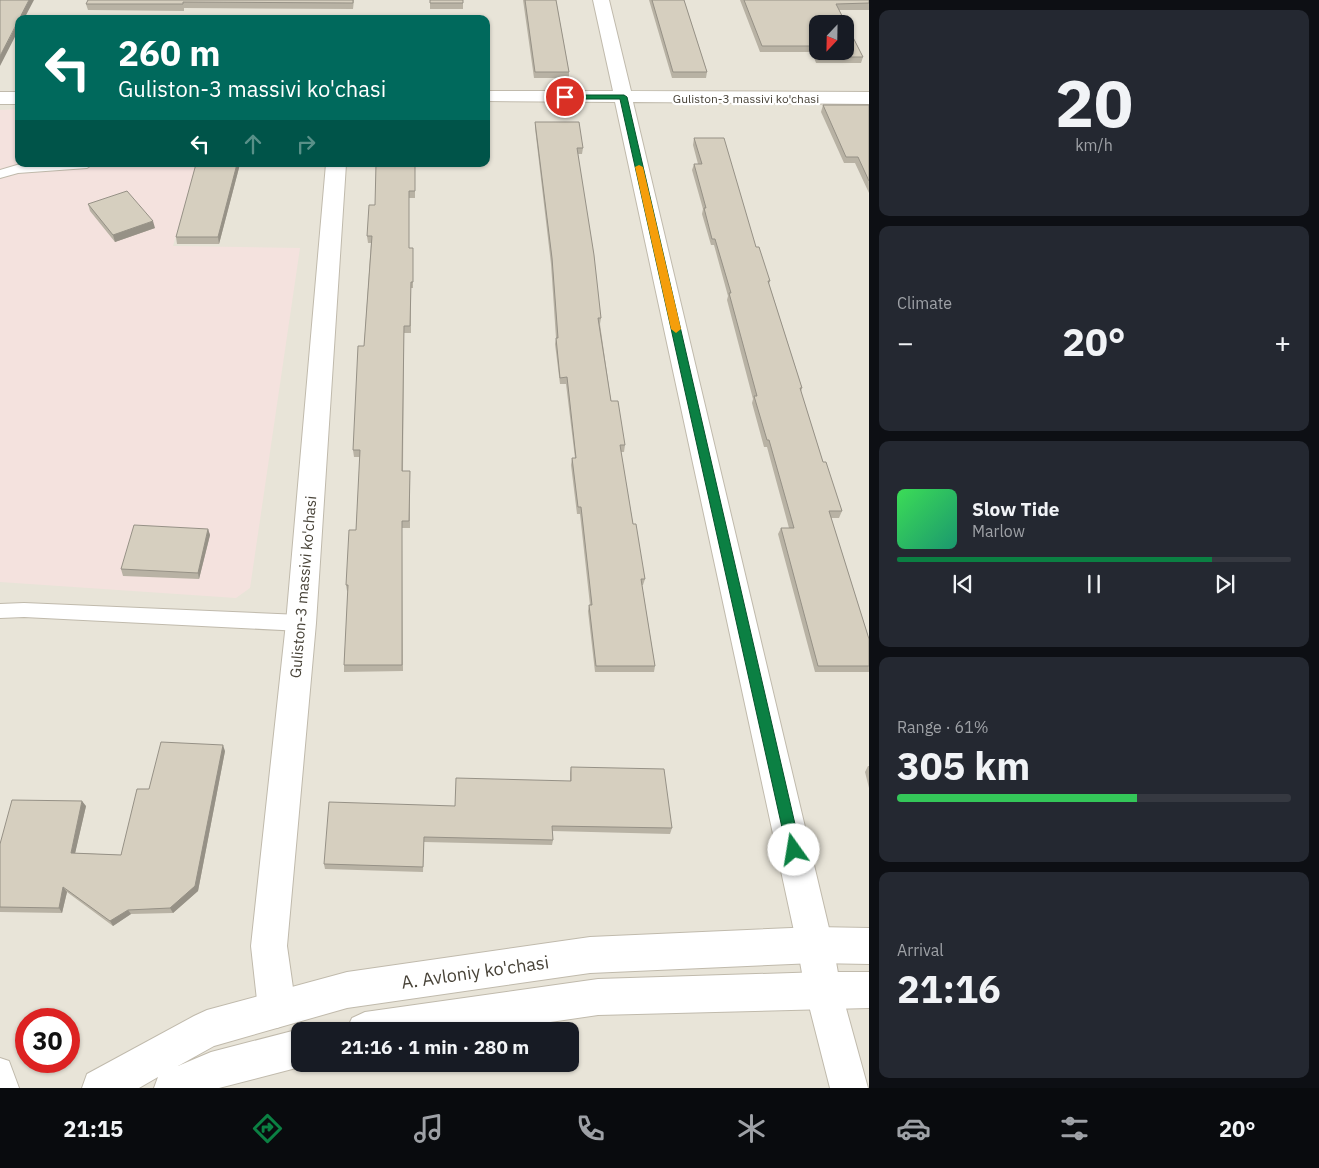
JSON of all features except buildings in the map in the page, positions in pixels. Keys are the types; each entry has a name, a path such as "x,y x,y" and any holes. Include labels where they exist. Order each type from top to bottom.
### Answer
{"street":[{"path":"601,0 815,945 823,990 849,1088"},
{"name":"Guliston-3 massivi ko'chasi","path":"490,96 869,98"},
{"path":"0,98 15,98"},
{"name":"Guliston-3 massivi ko'chasi","path":"277,1009 270,946 301,623 336,167"},
{"name":"A. Avloniy ko'chasi","path":"101,1088 207,1029 347,990 590,955 815,945 869,946"},
{"path":"427,1022 598,997 869,990"},
{"path":"173,1088 211,1071 291,1050"}],"lane":[{"path":"0,174 17,169 45,167"},
{"path":"0,611 24,610 301,623"},
{"path":"0,1070 7,1088"}],"shaded area":[{"path":"0,0 869,0 869,1088 0,1088"},
{"path":"15,109 15,167 196,167 173,246 300,248 250,588 236,598 0,582 0,110"}],"slow traffic":[{"path":"639,167 676,329"}],"route":[{"path":"565,97 624,97 794,850"}]}
